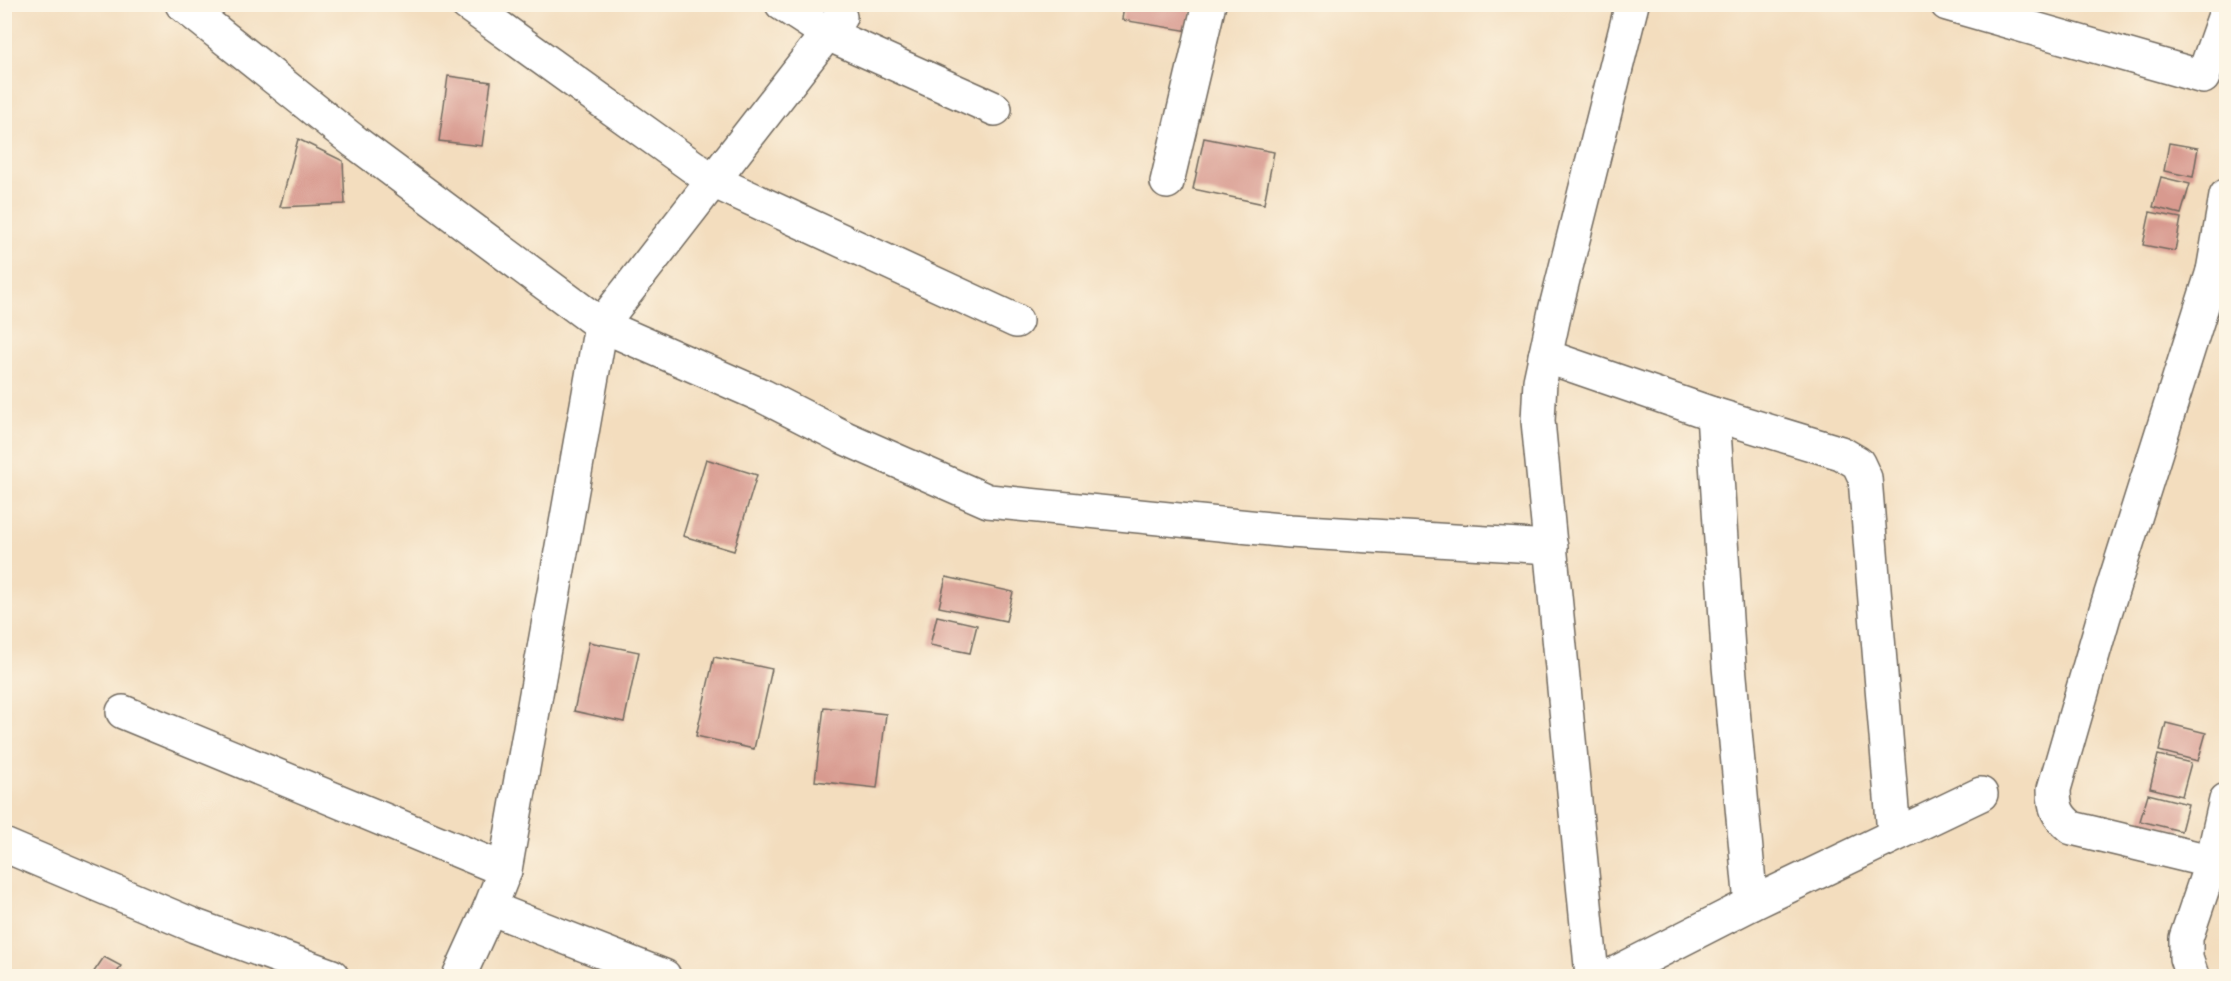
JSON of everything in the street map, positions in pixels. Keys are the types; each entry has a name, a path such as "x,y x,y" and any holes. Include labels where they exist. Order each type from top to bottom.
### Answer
{"street":[{"path":"182,4 355,142 601,325 763,396 845,438 988,501 1290,531 1551,547"},
{"path":"467,4 713,181 1016,321"},
{"path":"782,4 834,25 994,109"},
{"path":"1167,182 1209,4"},
{"path":"1592,976 1538,421 1540,381 1545,357 1632,4"},
{"path":"1947,4 2203,76 2226,12"},
{"path":"459,976 505,870 601,325 834,25"},
{"path":"2219,863 2072,828 2062,820 2054,808 2054,789 2104,616 2220,273 2226,196"},
{"path":"1545,357 1849,457 1858,463 1865,478 1894,834"},
{"path":"1713,414 1730,666 1751,904"},
{"path":"123,712 505,870"},
{"path":"1610,976 1751,904 1981,794"},
{"path":"2192,976 2186,958 2186,938 2219,863 2226,800"},
{"path":"4,845 195,926 332,976"},
{"path":"490,908 664,976"}],"building":[{"path":"1124,4 1193,4 1189,31 1122,20"},
{"path":"448,76 491,82 482,146 439,141"},
{"path":"1204,138 1274,152 1264,204 1193,189"},
{"path":"298,139 343,161 345,204 280,207"},
{"path":"2169,143 2198,148 2193,177 2164,171"},
{"path":"2161,177 2190,184 2181,214 2153,207"},
{"path":"2150,212 2181,218 2175,251 2143,245"},
{"path":"706,459 757,475 734,551 683,536"},
{"path":"946,577 1013,592 1006,621 939,607"},
{"path":"937,616 977,625 970,653 930,645"},
{"path":"589,642 639,652 624,722 574,711"},
{"path":"714,657 772,669 754,749 696,736"},
{"path":"824,707 886,714 877,788 815,781"},
{"path":"2166,723 2206,733 2198,761 2159,751"},
{"path":"2158,755 2191,763 2182,796 2150,788"},
{"path":"2148,794 2188,804 2181,831 2140,821"},
{"path":"104,957 121,966 115,976 91,976"}]}
